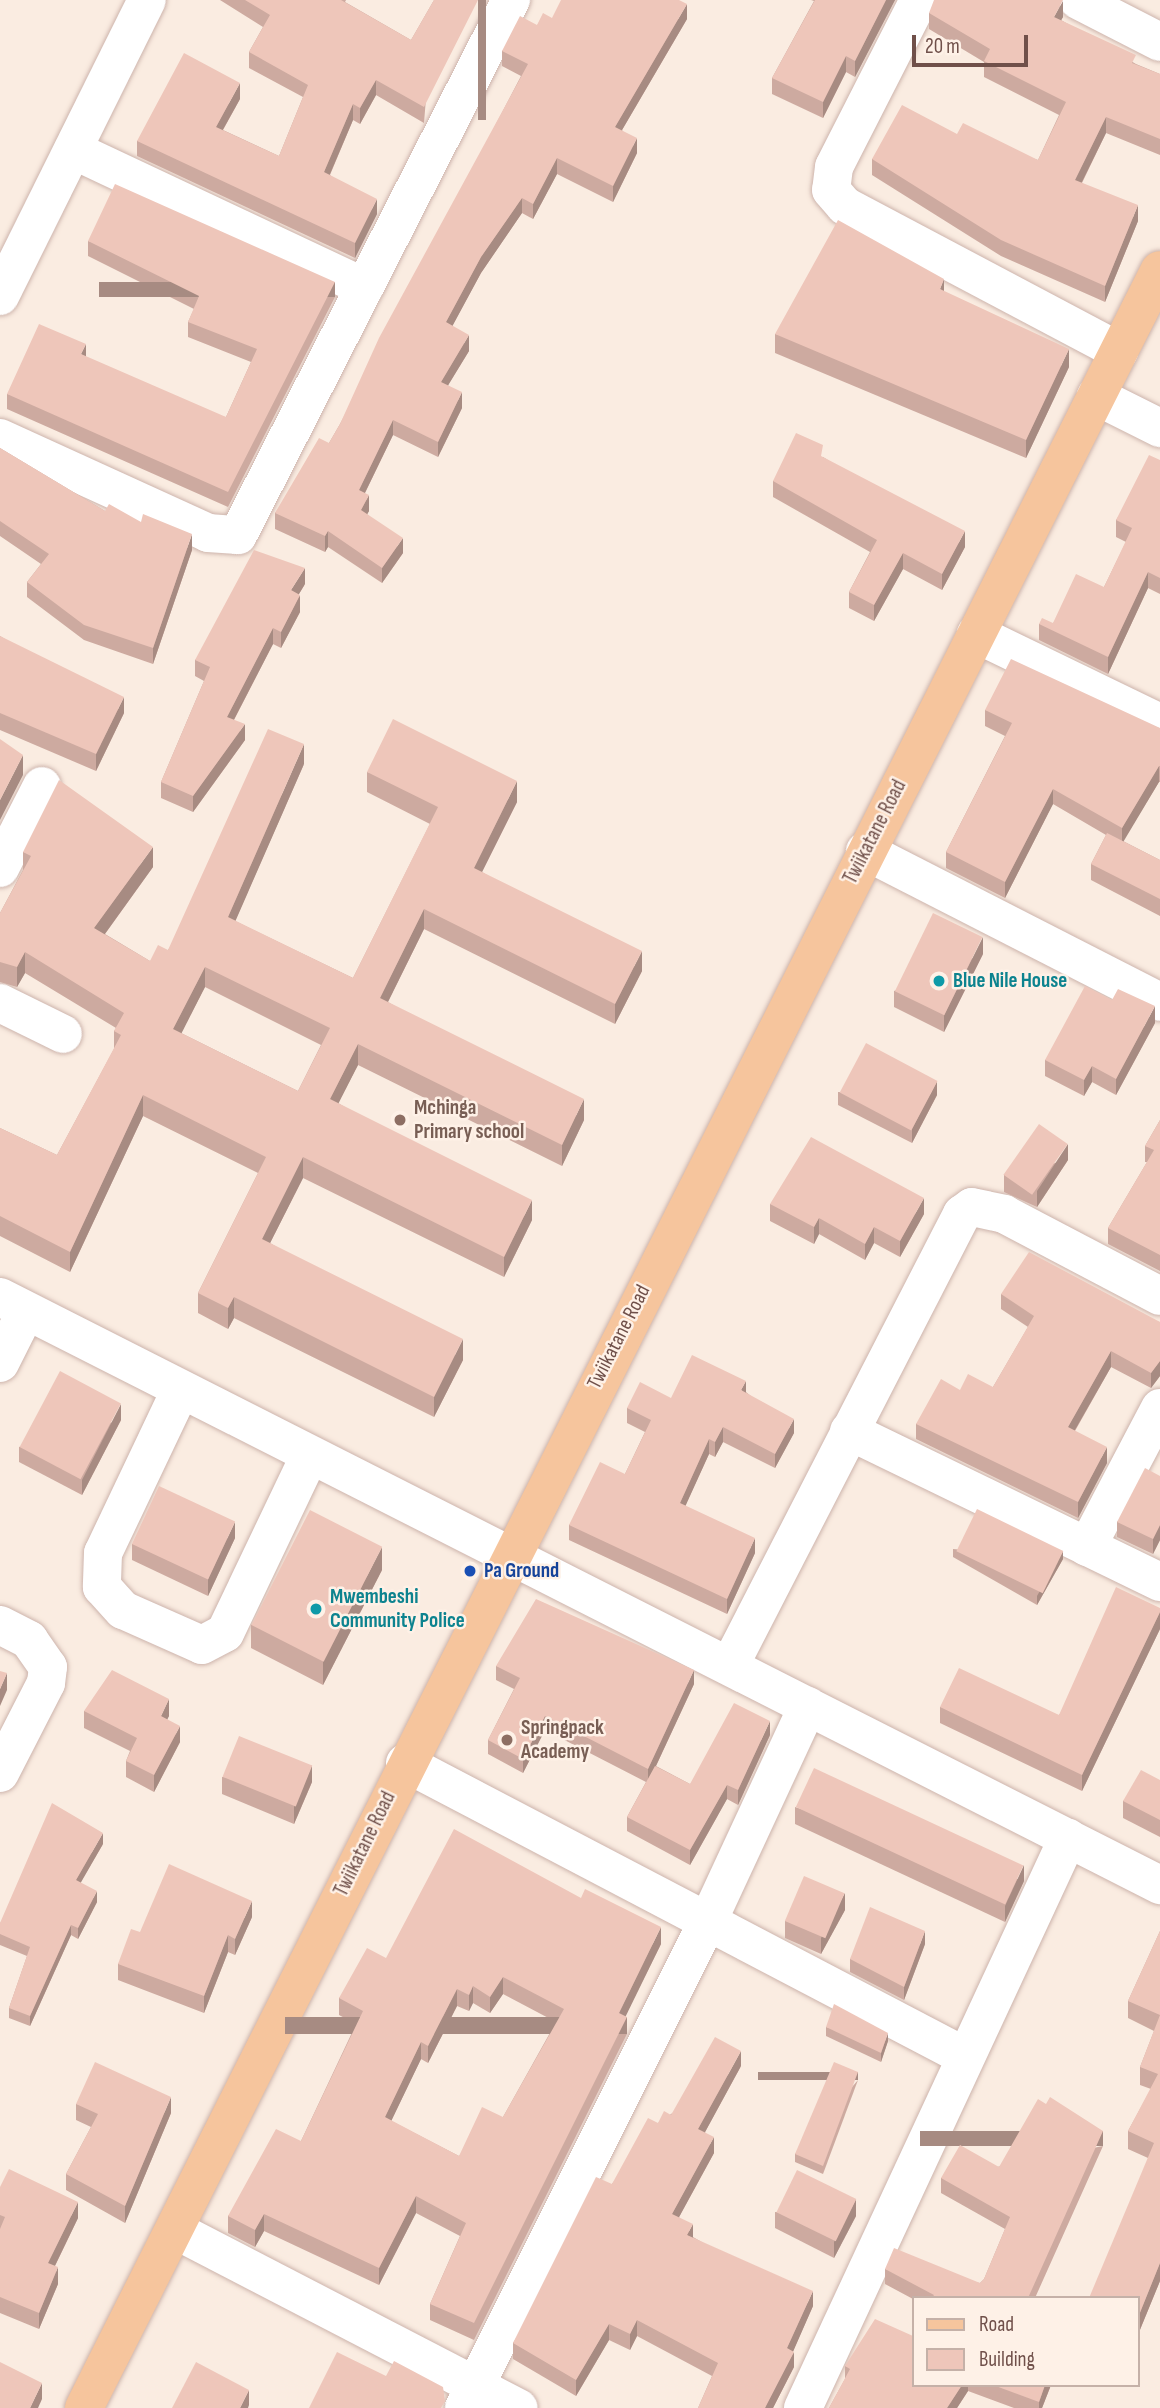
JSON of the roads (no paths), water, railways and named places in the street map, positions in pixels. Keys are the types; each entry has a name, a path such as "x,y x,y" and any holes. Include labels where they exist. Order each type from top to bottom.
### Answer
{"main road":[{"name":"Twiikatane Road","path":"84,2408 175,2230 509,1554 1160,270"}],"street":[{"path":"0,296 147,0"},
{"path":"0,438 208,533 238,535 511,0"},
{"path":"919,0 834,167 831,190 837,200 1119,351"},
{"path":"1078,0 1160,42"},
{"path":"73,150 365,287"},
{"path":"1096,396 1160,428"},
{"path":"976,634 1160,723"},
{"path":"0,868 42,786"},
{"path":"865,851 1160,1001"},
{"path":"0,1003 63,1034"},
{"path":"730,1665 953,1226 972,1207 1004,1214 1160,1296"},
{"path":"0,1363 13,1304 180,1391 730,1665 1160,1885"},
{"path":"180,1391 103,1553 102,1587 123,1610 202,1645 225,1633 310,1455"},
{"path":"1087,1547 1160,1408"},
{"path":"849,1431 1160,1582"},
{"path":"0,1625 36,1646 48,1667 46,1683 0,1773"},
{"path":"469,2397 708,1921 808,1706"},
{"path":"404,1763 964,2056"},
{"path":"803,2408 964,2056 1068,1838"},
{"path":"175,2230 469,2397 519,2408"}],"place":[{"name":"Blue Nile House","path":"939,981"},
{"name":"Mchinga Primary school","path":"400,1120"},
{"name":"Pa Ground","path":"470,1571"},
{"name":"Mwembeshi Community Police","path":"316,1609"},
{"name":"Springpack Academy","path":"507,1740"}]}
